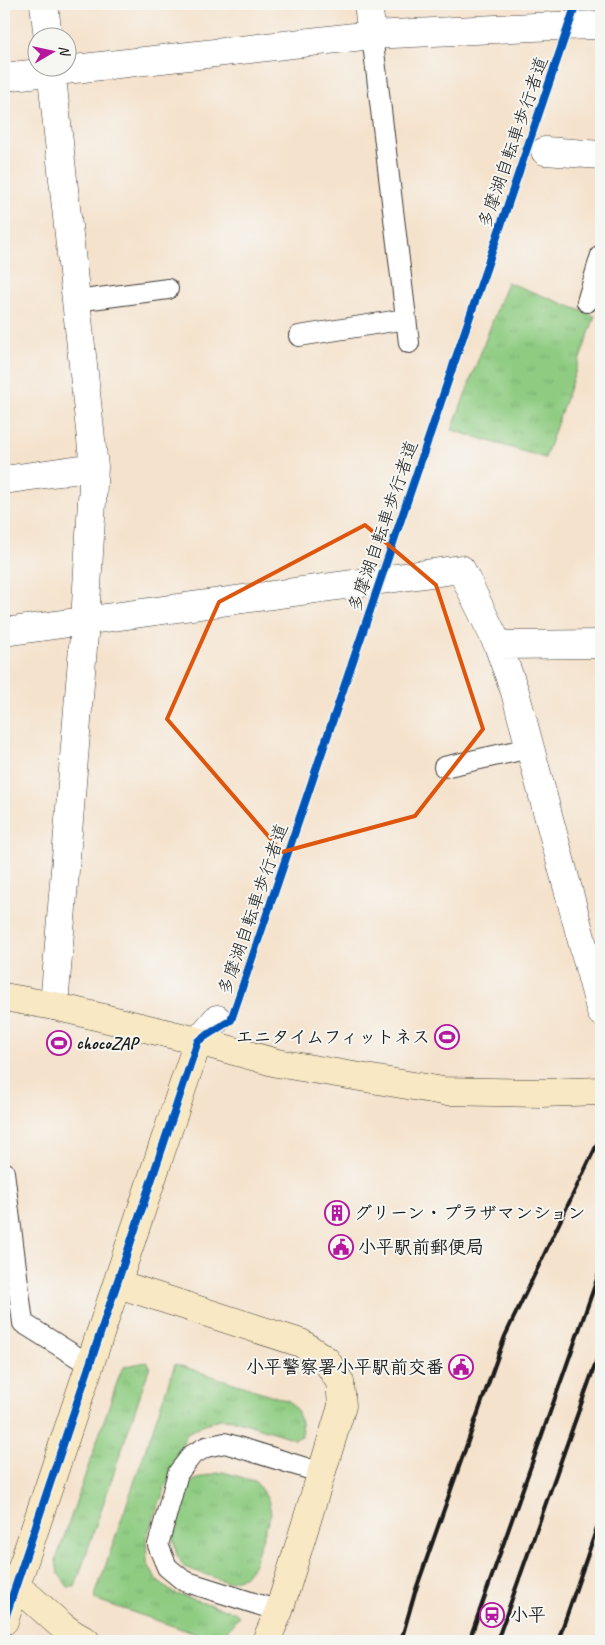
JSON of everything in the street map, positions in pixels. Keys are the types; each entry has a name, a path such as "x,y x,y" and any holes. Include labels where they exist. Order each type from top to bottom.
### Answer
{"street":[{"path":"44,4 47,28"},
{"path":"368,4 372,35"},
{"path":"78,67 372,35 601,25"},
{"path":"4,77 28,73"},
{"path":"52,78 94,468 85,622 54,1006"},
{"path":"545,151 601,155"},
{"path":"4,480 94,468"},
{"path":"4,632 461,569 498,645 515,692 601,1012"},
{"path":"498,645 601,644"},
{"path":"4,997 54,1006 198,1041 277,1063 443,1092 541,1093 601,1091"},
{"path":"4,1621 10,1584 90,1365 198,1041 217,1019"},
{"path":"118,1284 301,1343 326,1360 340,1382 342,1406 278,1611 266,1641"},
{"path":"10,1584 72,1635 86,1641"}],"lane":[{"path":"372,35 409,343"},
{"path":"586,302 601,255"},
{"path":"76,301 168,289"},
{"path":"299,336 406,319"},
{"path":"444,767 530,748"},
{"path":"4,1172 23,1323 90,1365"},
{"path":"278,1611 184,1581 167,1567 158,1545 178,1473 192,1455 206,1447 225,1443 322,1473"}],"highlighted area":[{"path":"365,525 436,585 483,729 415,816 282,852 167,719 219,602"}],"green space":[{"path":"507,282 595,316 545,458 452,430"},
{"path":"147,1362 150,1366 75,1587 68,1587 58,1573 56,1560 121,1371 125,1366"},
{"path":"175,1364 289,1401 300,1417 301,1425 302,1436 295,1439 235,1420 220,1419 202,1425 186,1434 146,1538 147,1562 156,1580 173,1593 235,1612 239,1616 225,1633 205,1637 94,1599"},
{"path":"223,1472 255,1481 268,1499 271,1513 253,1566 244,1577 227,1582 184,1567 177,1555 172,1533 191,1482 204,1476"}],"railway":[{"path":"401,1641 415,1592 505,1336 601,1136"},
{"path":"469,1641 601,1268"},
{"path":"497,1641 601,1348"},
{"path":"558,1641 601,1516"}],"cycle path":[{"name":"多摩湖自転車歩行者道","path":"4,1621 198,1041 231,1020 576,4"}],"place":[{"name":"エニタイムフィットネス","path":"447,1037"},
{"name":"chocoZAP","path":"59,1043"},
{"name":"グリーン・プラザマンション","path":"337,1213"},
{"name":"小平駅前郵便局","path":"341,1247"},
{"name":"小平警察署小平駅前交番","path":"461,1367"},
{"name":"小平","path":"492,1615"}]}
